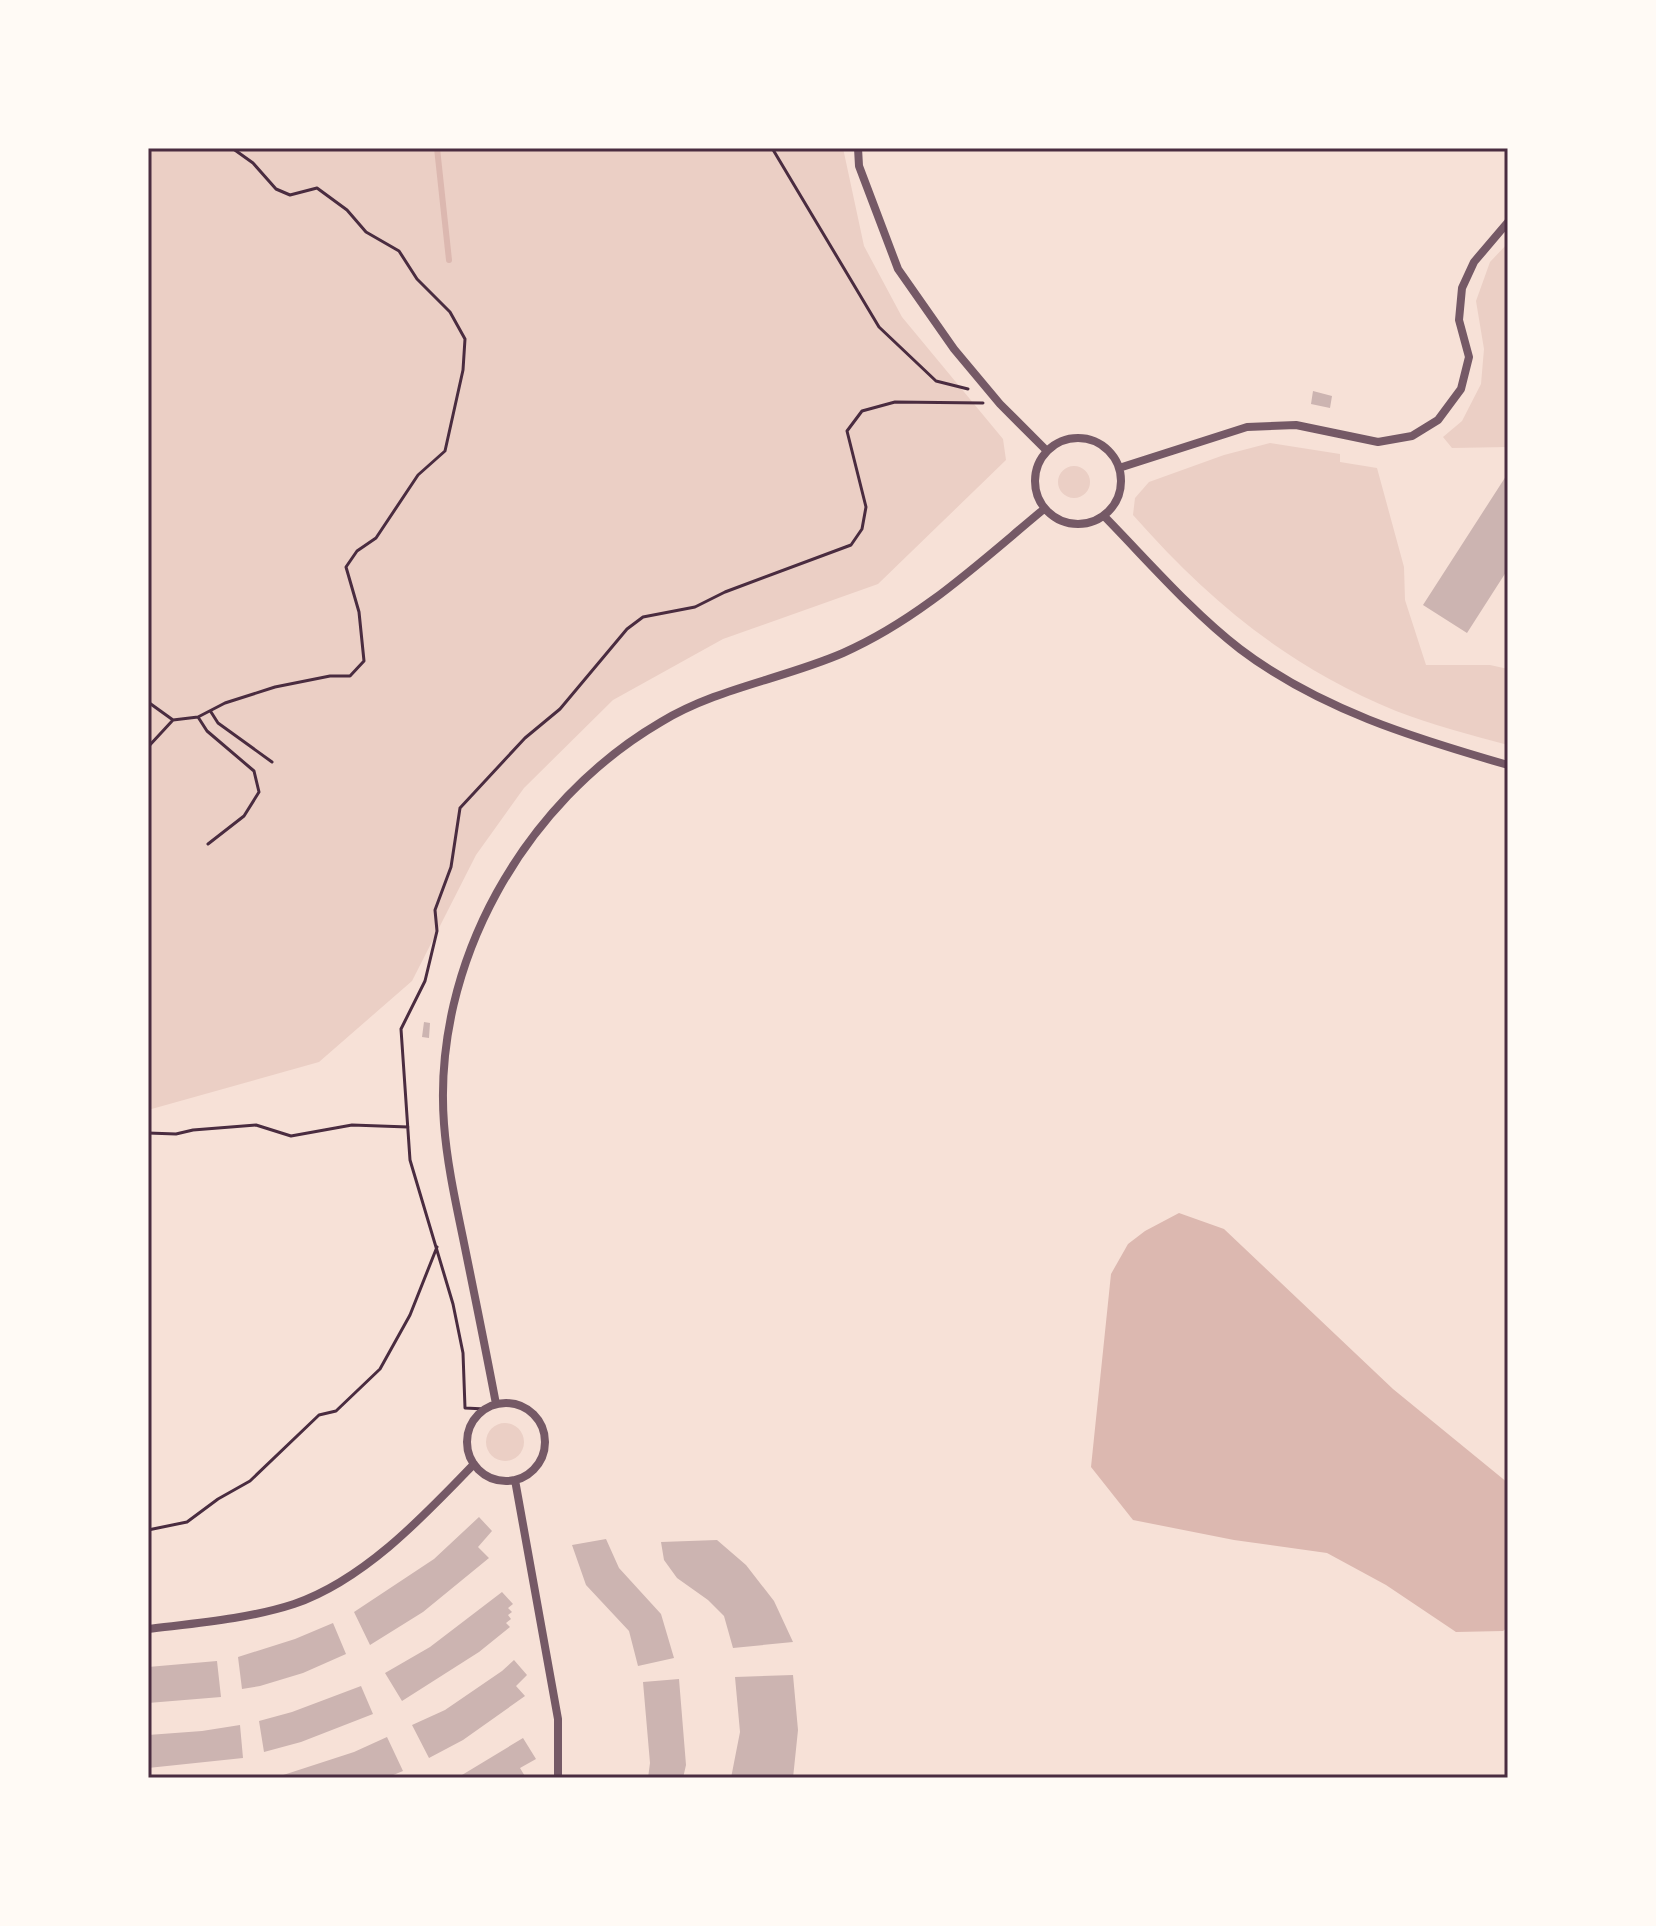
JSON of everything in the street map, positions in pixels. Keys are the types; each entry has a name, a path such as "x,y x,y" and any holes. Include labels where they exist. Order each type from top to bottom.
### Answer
{"street":[{"path":"858,148 859,166 898,269 954,349 1000,404 1047,451"},
{"path":"1119,468 1247,427 1296,425 1378,442 1412,436 1430,426 1461,389 1469,357 1459,320 1462,288 1474,262 1508,222"},
{"path":"1088,438 1102,444 1113,455 1119,468 1122,481 1114,506 1093,522 1080,525 1067,523 1044,509 1038,498 1035,473 1047,451 1059,442 1088,438"},
{"path":"496,1404 452,1183 444,1124 443,1076 451,1019 466,962 487,910 518,856 552,811 592,771 661,722 712,697 841,654 895,628 954,586 1044,509"},
{"path":"1104,516 1166,580 1239,648 1309,693 1390,729 1508,765"},
{"path":"509,1403 531,1412 544,1433 545,1445 535,1468 515,1480 492,1479 474,1464 467,1441 469,1429 485,1409 496,1404 509,1403"},
{"path":"148,1629 234,1618 296,1603 336,1583 381,1553 474,1464"},
{"path":"515,1480 558,1719 558,1778"}],"path":[{"path":"148,747 173,720 198,717 275,687 330,676 350,676 364,661 359,612 346,567 357,551 376,538 418,475 445,451 463,370 465,339 450,312 417,279 399,251 366,232 347,210 317,188 290,195 276,189 253,163 232,148"},
{"path":"772,148 879,327 936,381 975,391 987,388"},
{"path":"485,1409 465,1408 463,1353 453,1304 410,1160 401,1029 425,981 437,931 435,910 451,867 460,808 525,738 560,709 627,629 643,617 695,607 725,592 851,545 862,529 866,507 847,431 862,411 895,402 1000,404"},
{"path":"148,702 173,720"},
{"path":"210,710 218,723 272,762"},
{"path":"198,717 207,731 254,771 259,792 244,816 208,844"},
{"path":"148,1133 176,1134 256,1125 291,1136 352,1125 408,1127"},
{"path":"148,1530 187,1522 250,1481 319,1415 336,1411 380,1369 410,1315 437,1247"}],"shaded area":[{"path":"148,148 843,148 864,246 902,317 1003,439 1006,460 878,584 723,639 613,700 524,788 476,855 412,981 319,1062 148,1110"},
{"path":"1508,243 1508,447 1452,448 1443,437 1462,421 1481,384 1484,349 1476,301 1490,262"},
{"path":"1270,443 1340,454 1340,462 1377,468 1404,567 1405,600 1426,665 1490,665 1508,669 1508,745 1396,711 1319,673 1252,629 1221,604 1133,515 1135,498 1149,482 1224,455"},
{"path":"1074,466 1085,471 1090,482 1085,493 1074,498 1063,493 1058,482 1063,471"},
{"path":"1179,1213 1224,1229 1393,1389 1508,1483 1508,1627 1503,1631 1456,1632 1386,1585 1327,1553 1234,1540 1133,1520 1091,1467 1111,1274 1128,1244"},
{"path":"505,1423 519,1428 524,1442 519,1456 505,1461 491,1456 486,1442 491,1428"}],"building":[{"path":"1313,391 1332,396 1330,408 1311,404"},
{"path":"1508,473 1508,569 1467,633 1423,605"},
{"path":"424,1022 430,1023 429,1038 422,1037"},
{"path":"479,1517 492,1531 478,1547 489,1558 423,1612 370,1645 354,1612 434,1559"},
{"path":"606,1539 619,1568 661,1614 674,1658 638,1666 629,1631 586,1585 572,1545"},
{"path":"717,1540 746,1565 774,1601 793,1642 733,1648 724,1616 677,1578 664,1560 661,1542"},
{"path":"502,1592 513,1604 508,1608 512,1612 508,1615 511,1619 506,1623 510,1627 479,1652 402,1701 385,1673 430,1647"},
{"path":"333,1623 346,1654 303,1673 242,1689 238,1657"},
{"path":"514,1660 527,1675 516,1686 525,1696 463,1740 429,1758 412,1725 445,1710"},
{"path":"217,1661 221,1697 148,1703 148,1667"},
{"path":"793,1675 798,1730 793,1778 731,1778 740,1732 735,1677"},
{"path":"679,1679 686,1765 683,1778 648,1778 650,1763 643,1682"},
{"path":"361,1686 373,1714 301,1742 264,1752 259,1721"},
{"path":"240,1725 243,1758 148,1768 148,1735"},
{"path":"387,1737 403,1771 386,1778 274,1778 354,1752"},
{"path":"523,1738 536,1759 520,1768 526,1778 457,1778"}],"waterway":[{"path":"437,148 449,260"}]}
